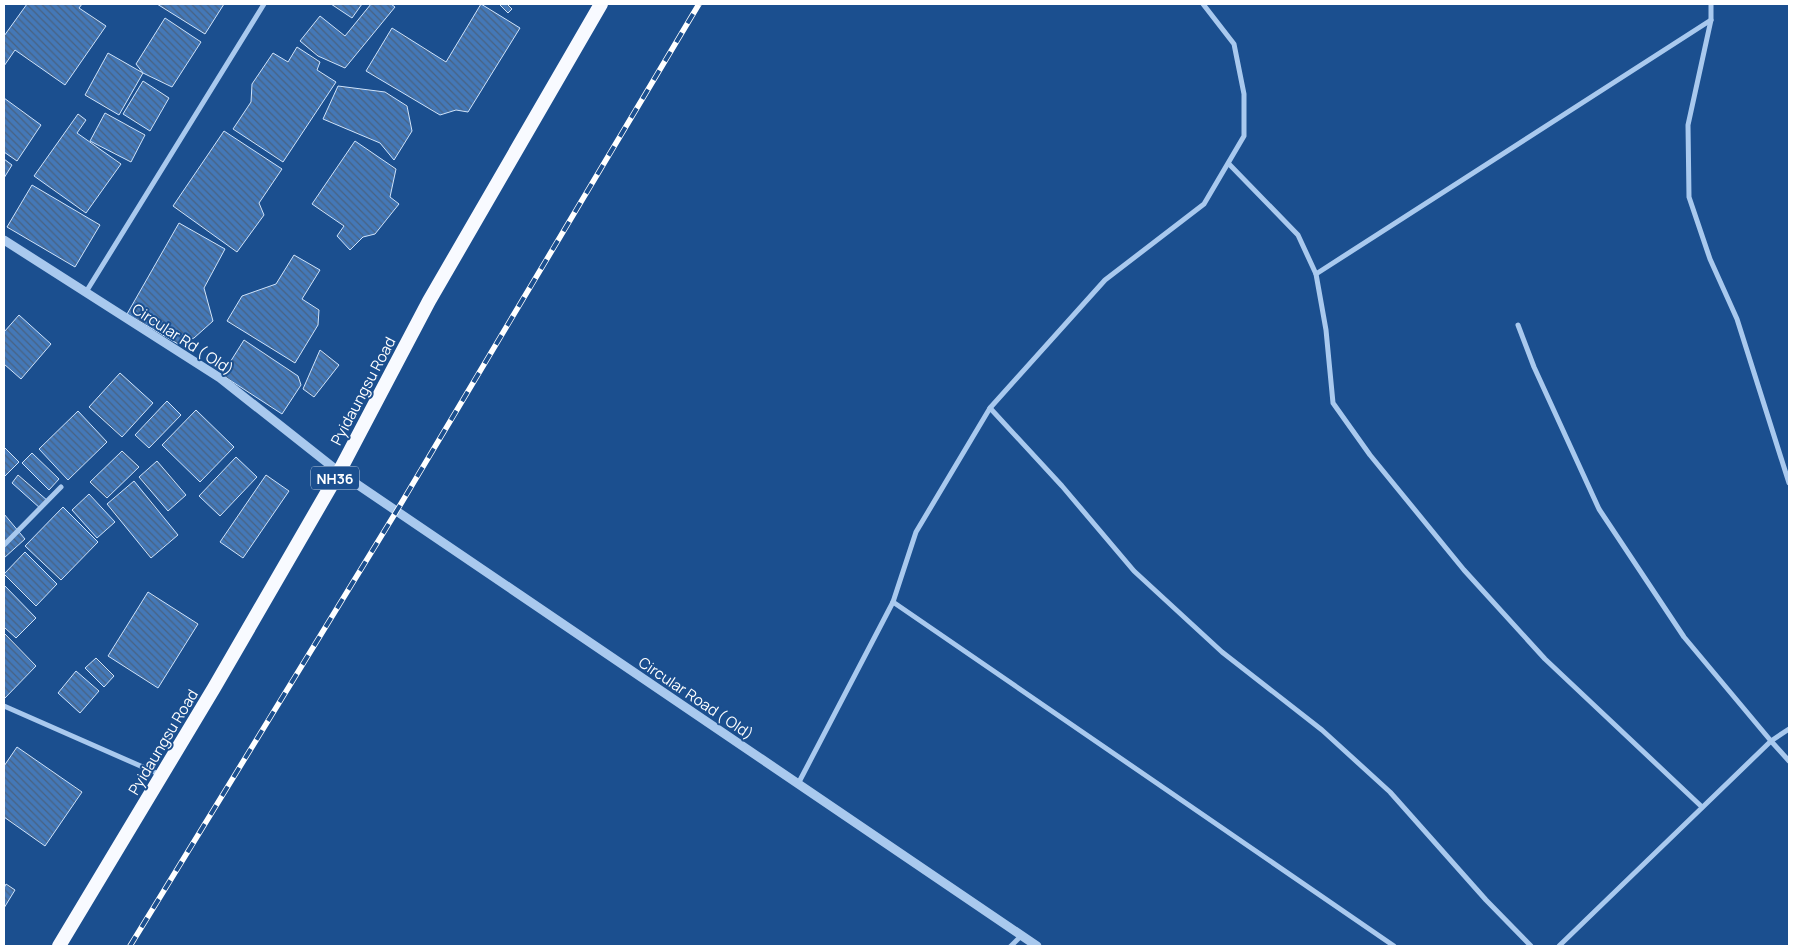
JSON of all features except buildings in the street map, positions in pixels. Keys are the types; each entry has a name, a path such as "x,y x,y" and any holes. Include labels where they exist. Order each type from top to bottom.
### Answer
{"highway":[{"name":"Pyidaungsu Road","path":"59,946 162,776 339,472 429,301 601,4"}],"street":[{"path":"86,292 264,4"},
{"path":"798,784 893,602 916,532 990,408 1105,280 1204,204 1244,136 1244,94 1234,44 1204,4"},
{"path":"1711,4 1711,20 1688,125 1689,197 1710,259 1737,319 1789,483"},
{"path":"1316,274 1711,20"},
{"path":"1229,164 1298,235 1316,274 1326,330 1333,403 1370,454 1464,570 1545,659 1702,807"},
{"name":"Circular Rd ( Old)","path":"4,240 220,378 339,472"},
{"path":"1518,325 1534,367 1599,508 1684,637 1789,761"},
{"path":"990,408 1062,486 1134,570 1222,652 1322,730 1390,792 1486,900 1531,946"},
{"name":"Circular Road ( Old)","path":"339,472 1037,946"},
{"path":"4,545 61,487"},
{"path":"893,602 1394,946"},
{"path":"4,706 162,776"},
{"path":"1559,946 1771,741 1789,729"},
{"path":"1011,946 1022,935"}],"railway":[{"path":"130,946 396,512 699,4"}]}
